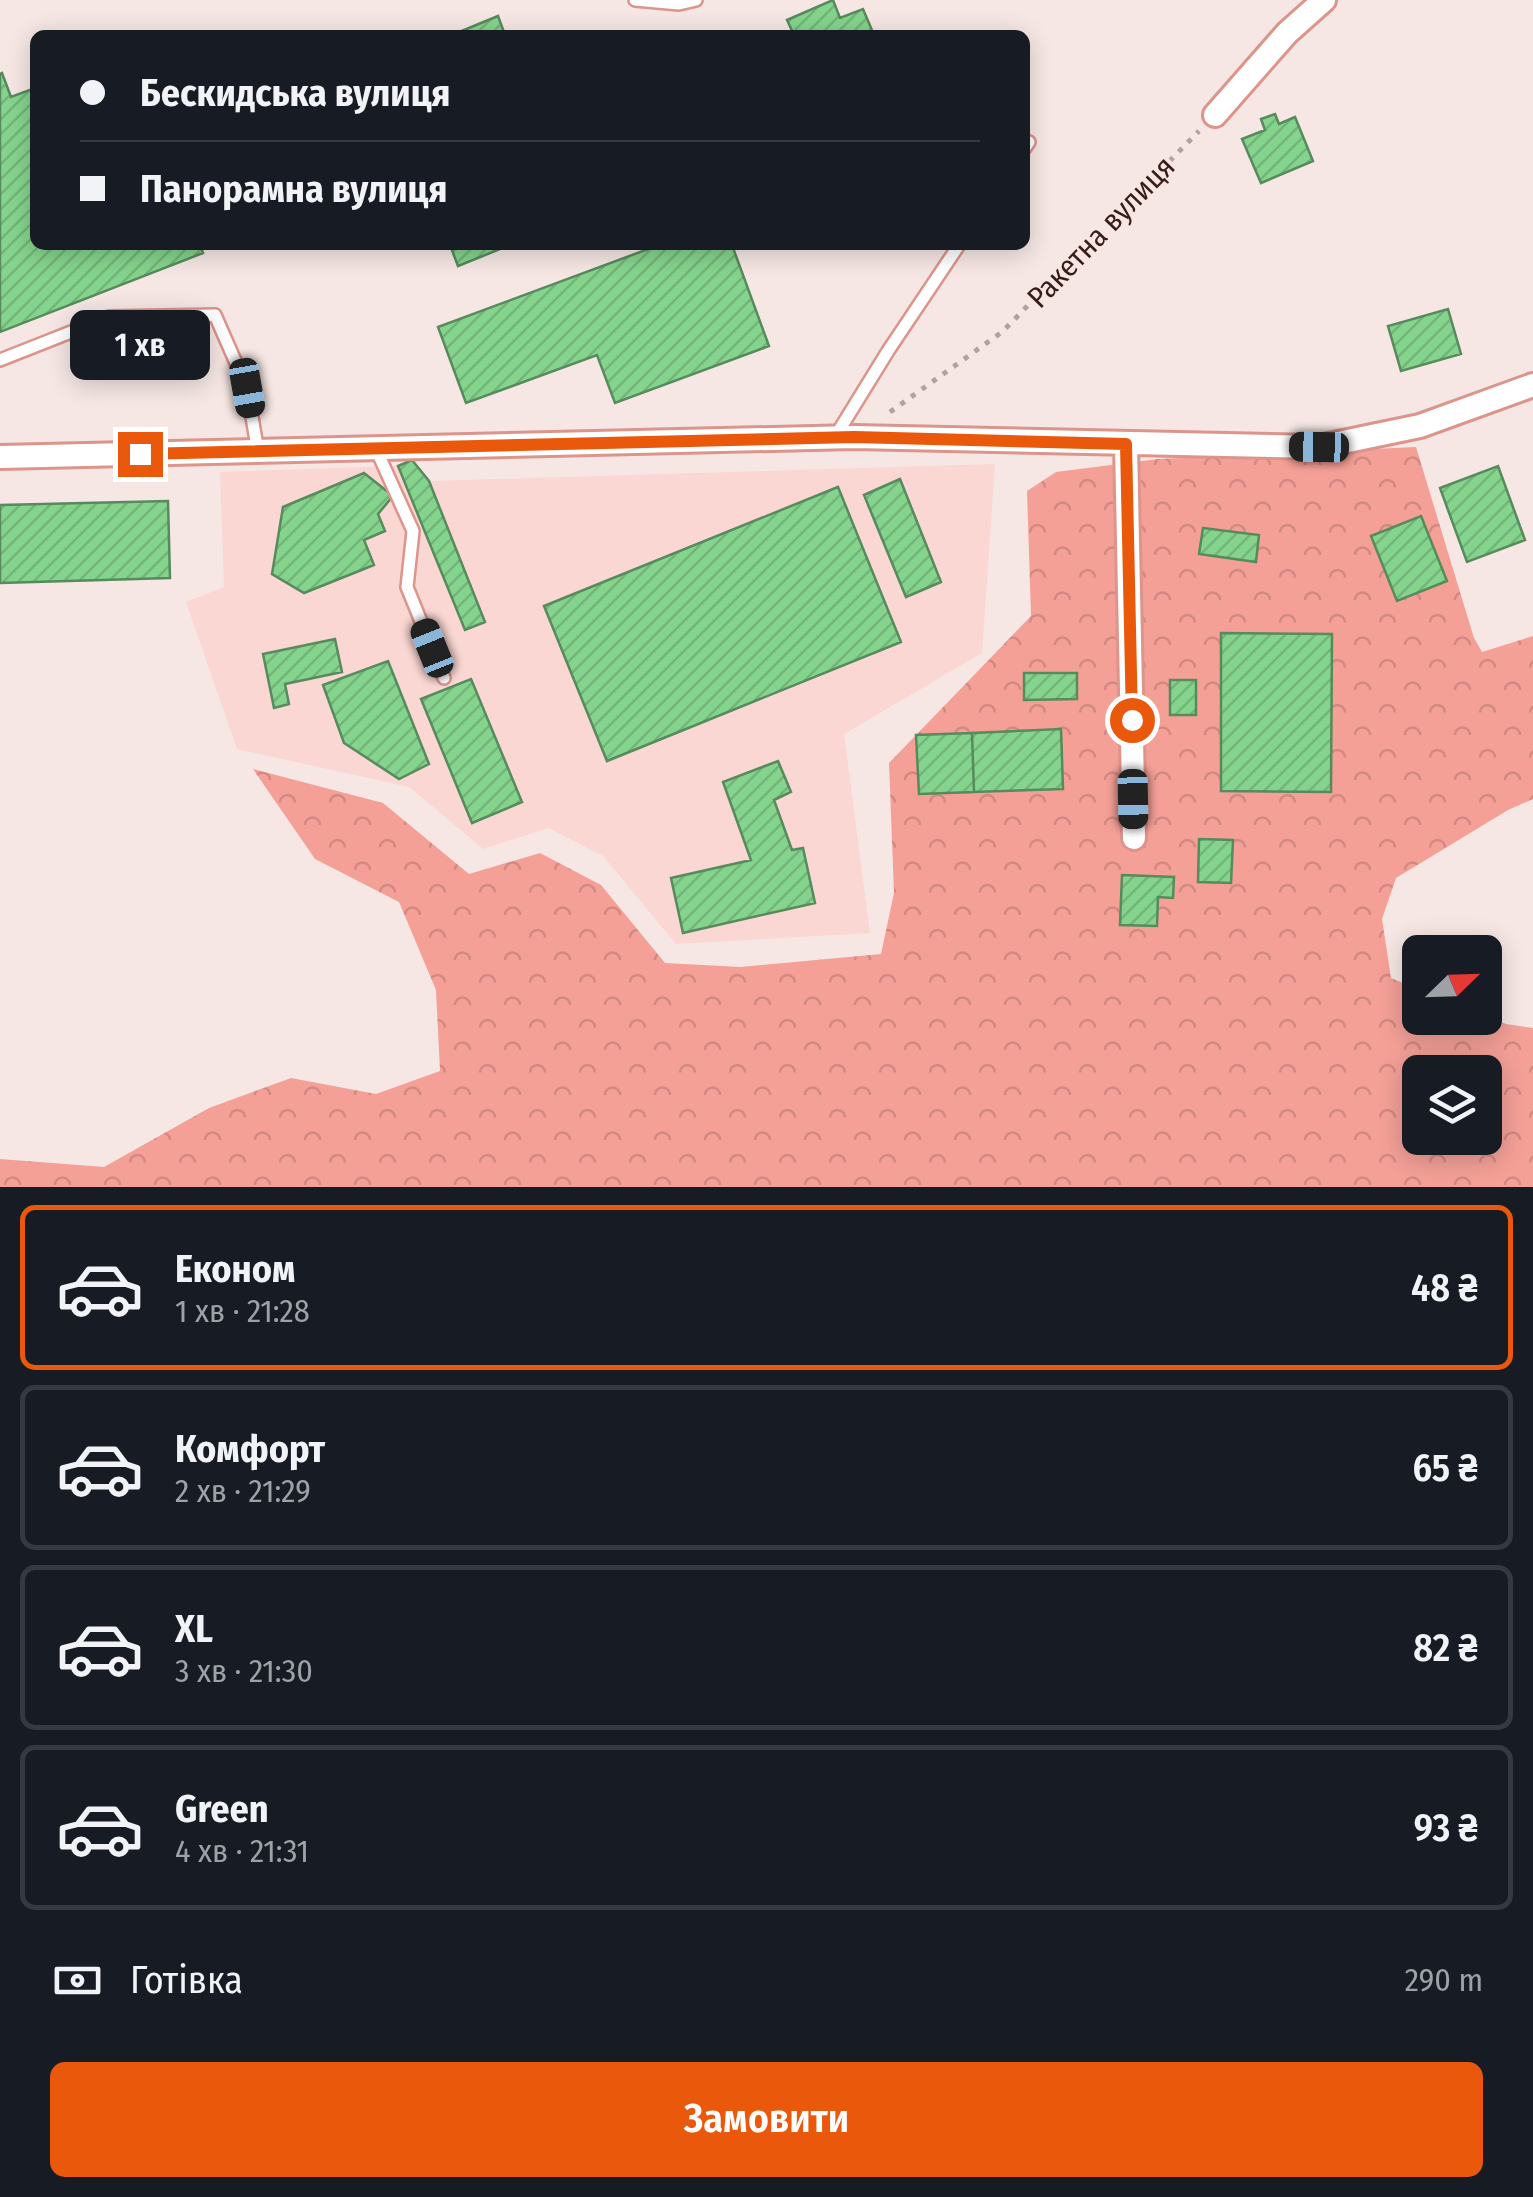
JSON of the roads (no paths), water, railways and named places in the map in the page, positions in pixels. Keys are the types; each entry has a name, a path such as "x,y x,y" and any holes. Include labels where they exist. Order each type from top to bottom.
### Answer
{"street":[{"path":"1215,115 1324,0"},
{"path":"0,457 844,437 1319,447 1420,426 1533,385"},
{"path":"1126,444 1134,838"}],"lane":[{"path":"635,0 678,4 696,0"},
{"path":"844,437 888,351 956,250"},
{"path":"0,360 108,317 216,315 247,388 258,452"},
{"path":"376,448 413,531 406,587 444,678"}]}
